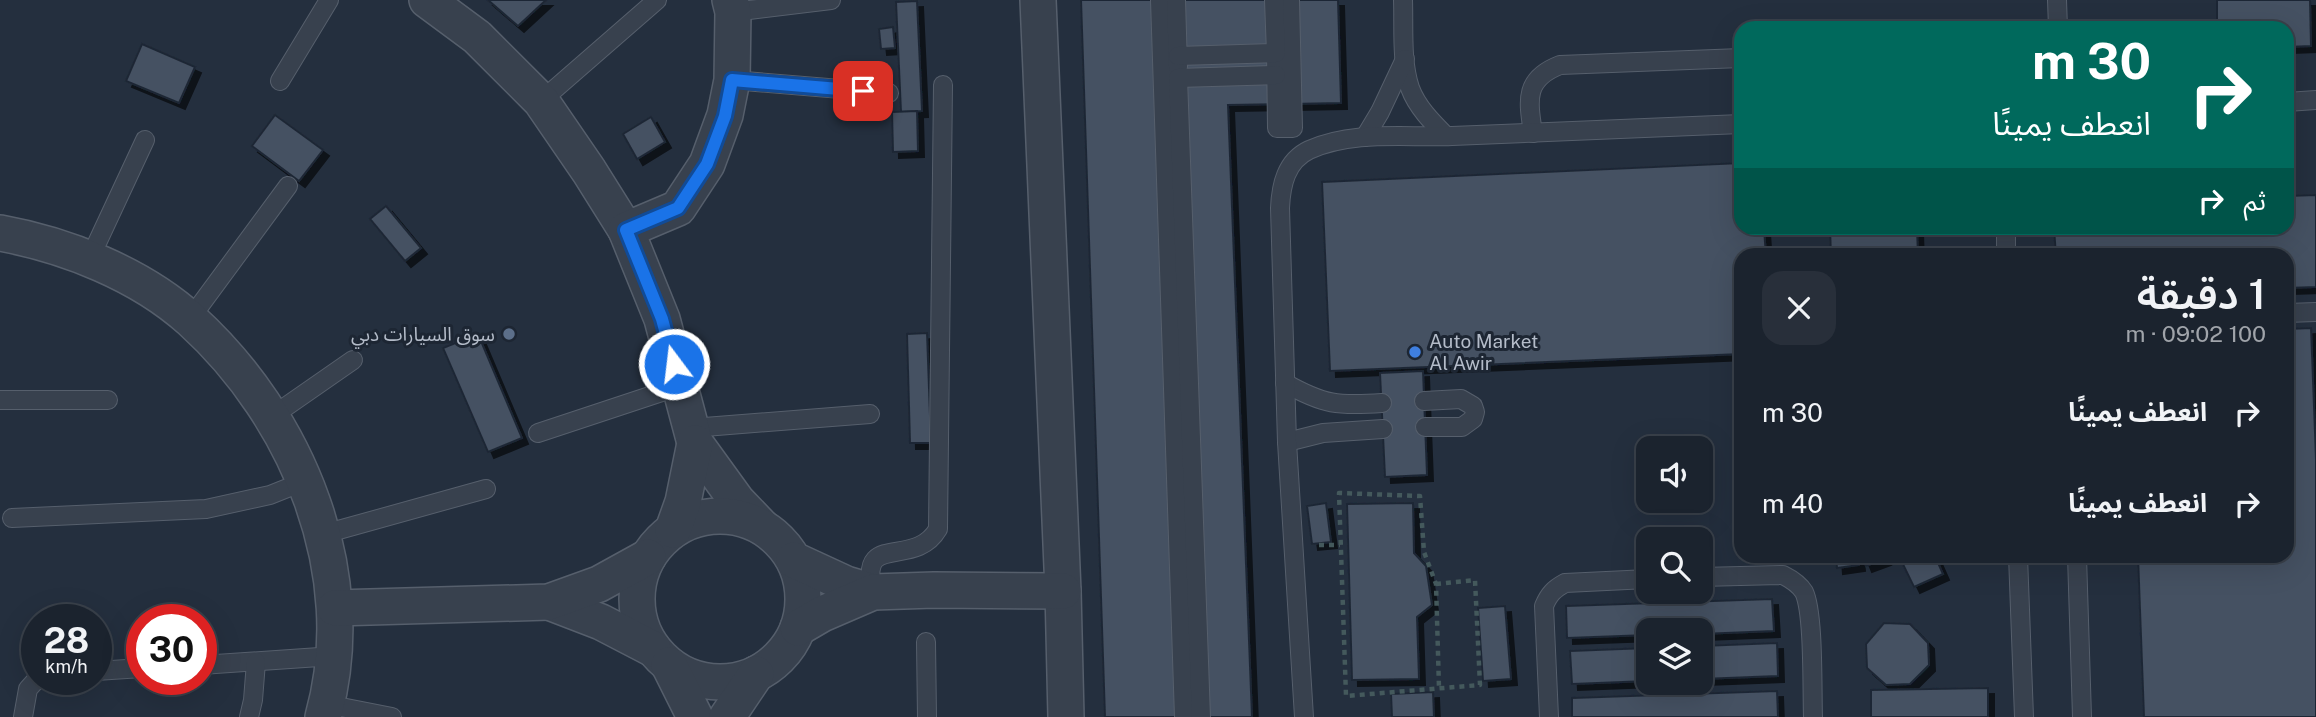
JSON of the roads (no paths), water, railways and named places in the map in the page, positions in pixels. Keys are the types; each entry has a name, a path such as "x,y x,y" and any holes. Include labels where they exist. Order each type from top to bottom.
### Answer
{"street":[{"path":"427,0 477,37 541,101 626,230 662,319 694,435 730,491 761,527 780,541 794,560 802,582 803,605 798,628 788,647 774,662 756,674 727,682 697,679 619,630 549,602"},
{"path":"1038,0 1066,717"},
{"path":"626,230 678,208 707,164 725,116 732,80 731,6"},
{"path":"0,233 32,239 90,258 145,287 190,319 236,367 271,417 306,481 324,534 335,608 334,656 325,711"},
{"path":"673,530 683,502 694,435"},
{"path":"695,717 661,657 643,632 636,594 640,575 648,556 659,542 673,530 701,518 732,517 761,527"},
{"path":"335,608 549,602 599,584 648,556"},
{"path":"794,560 846,584 873,592 1063,591"},
{"path":"798,628 822,614 873,592"},
{"path":"727,717 756,674"}],"lane":[{"path":"280,81 329,0"},
{"path":"541,101 657,0"},
{"path":"731,6 831,0"},
{"path":"1160,0 1184,717"},
{"path":"1176,0 1201,717"},
{"path":"1274,0 1278,128 1293,128 1290,0"},
{"path":"1403,0 1405,59 1410,88 1425,115 1446,136"},
{"path":"2057,0 2058,21"},
{"path":"1178,56 1276,53"},
{"path":"1533,133 1530,94 1535,81 1546,71 1560,65 1734,58"},
{"path":"1365,137 1405,59"},
{"path":"1178,78 1276,75"},
{"path":"732,80 890,93"},
{"path":"873,592 869,574 875,559 885,553 915,549 931,541 938,528 943,85"},
{"path":"2294,102 2316,100"},
{"path":"1304,717 1285,383 1281,186 1290,166 1307,151 1328,143 1365,137 1734,124"},
{"path":"90,258 145,140"},
{"path":"190,319 288,186"},
{"path":"2294,313 2316,312"},
{"path":"271,417 353,359"},
{"path":"1285,383 1322,402 1343,405 1382,403"},
{"path":"538,433 680,386"},
{"path":"1424,401 1461,399 1473,406 1475,412 1473,419 1462,427 1425,427"},
{"path":"0,400 108,400"},
{"path":"694,435 870,414"},
{"path":"1287,442 1323,433 1383,429"},
{"path":"12,517 206,509 270,495 306,481"},
{"path":"324,534 486,489"},
{"path":"2018,563 2024,717"},
{"path":"2077,563 2082,717"},
{"path":"1713,577 1783,575 1803,590 1809,615 1813,717"},
{"path":"1549,717 1544,606 1548,596 1555,588 1565,583 1636,580"},
{"path":"926,642 927,717"},
{"path":"217,664 334,656"},
{"path":"249,717 256,662"},
{"path":"23,717 27,695"},
{"path":"325,711 392,717"}],"place":[{"name":"سوق السيارات دبي","path":"509,334"},
{"name":"Auto Market Al Awir","path":"1415,352"}]}
